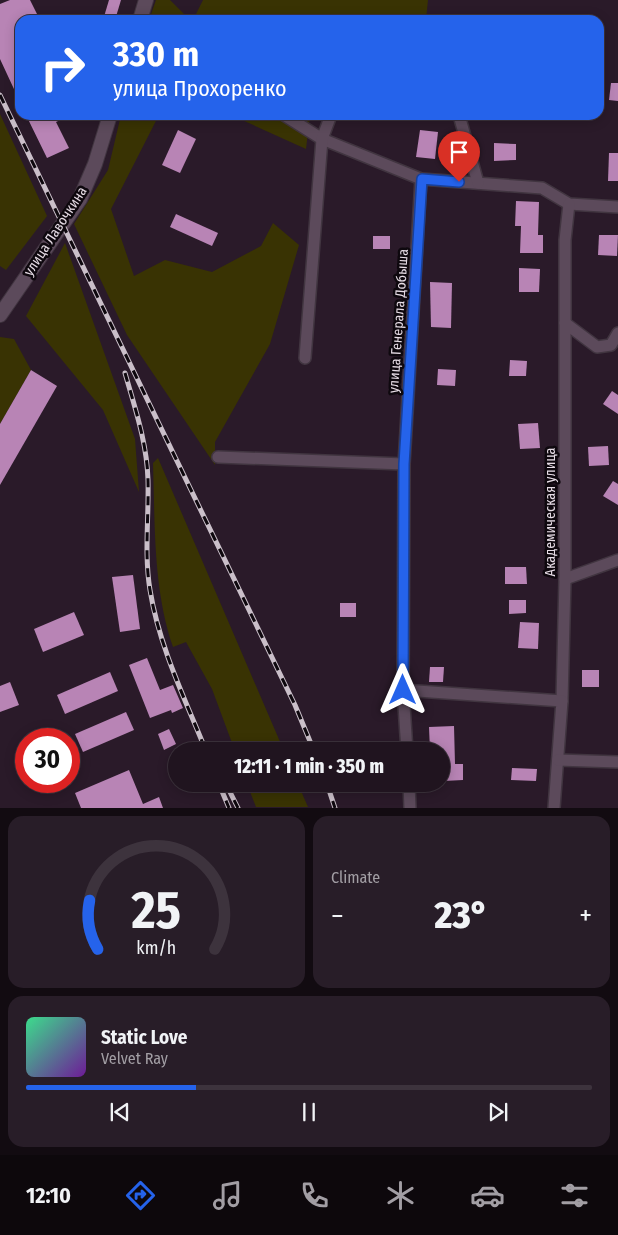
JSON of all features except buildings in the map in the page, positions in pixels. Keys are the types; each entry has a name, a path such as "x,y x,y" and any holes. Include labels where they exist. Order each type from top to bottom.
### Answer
{"main road":[{"path":"142,15 146,0"},
{"name":"улица Лавочкина","path":"0,315 80,199 95,164 108,120"}],"street":[{"path":"292,120 322,139 422,179 542,188 570,204 618,207"},
{"path":"305,358 322,139 329,120"},
{"path":"460,120 478,183"},
{"name":"улица Генерала Добыша","path":"403,690 404,464 422,179"},
{"name":"Академическая улица","path":"554,808 562,701 565,579 565,240 570,204"},
{"path":"565,323 597,347 611,345 618,333"},
{"path":"218,458 404,464"},
{"path":"565,579 618,560"},
{"path":"406,742 403,690 562,701"},
{"path":"558,760 618,762"},
{"path":"409,792 410,808"}],"shaded area":[{"path":"156,0 170,0 185,15 151,15"},
{"path":"203,0 428,0 426,15 196,15"},
{"path":"0,114 47,216 6,270 0,266"},
{"path":"120,120 156,120 111,209 134,276 165,260 212,272 261,246 273,223 299,245 270,344 215,442 215,465 127,335 74,224 108,170"},
{"path":"242,120 309,120 306,149"},
{"path":"65,243 135,439 139,492 103,410 26,316"},
{"path":"0,337 14,339 31,370 0,424"},
{"path":"158,458 280,742 232,742 212,689 186,642 173,647 166,625 158,579 153,463"},
{"path":"250,792 301,792 308,807 256,807"}],"railway":[{"path":"0,95 295,705 310,742"},
{"path":"125,373 140,426 147,466 147,563 154,611 166,652 202,742"},
{"path":"222,792 229,808"},
{"path":"230,792 238,808"},
{"path":"330,792 335,808"}],"route":[{"path":"403,690 404,464 422,179 459,182"}]}
